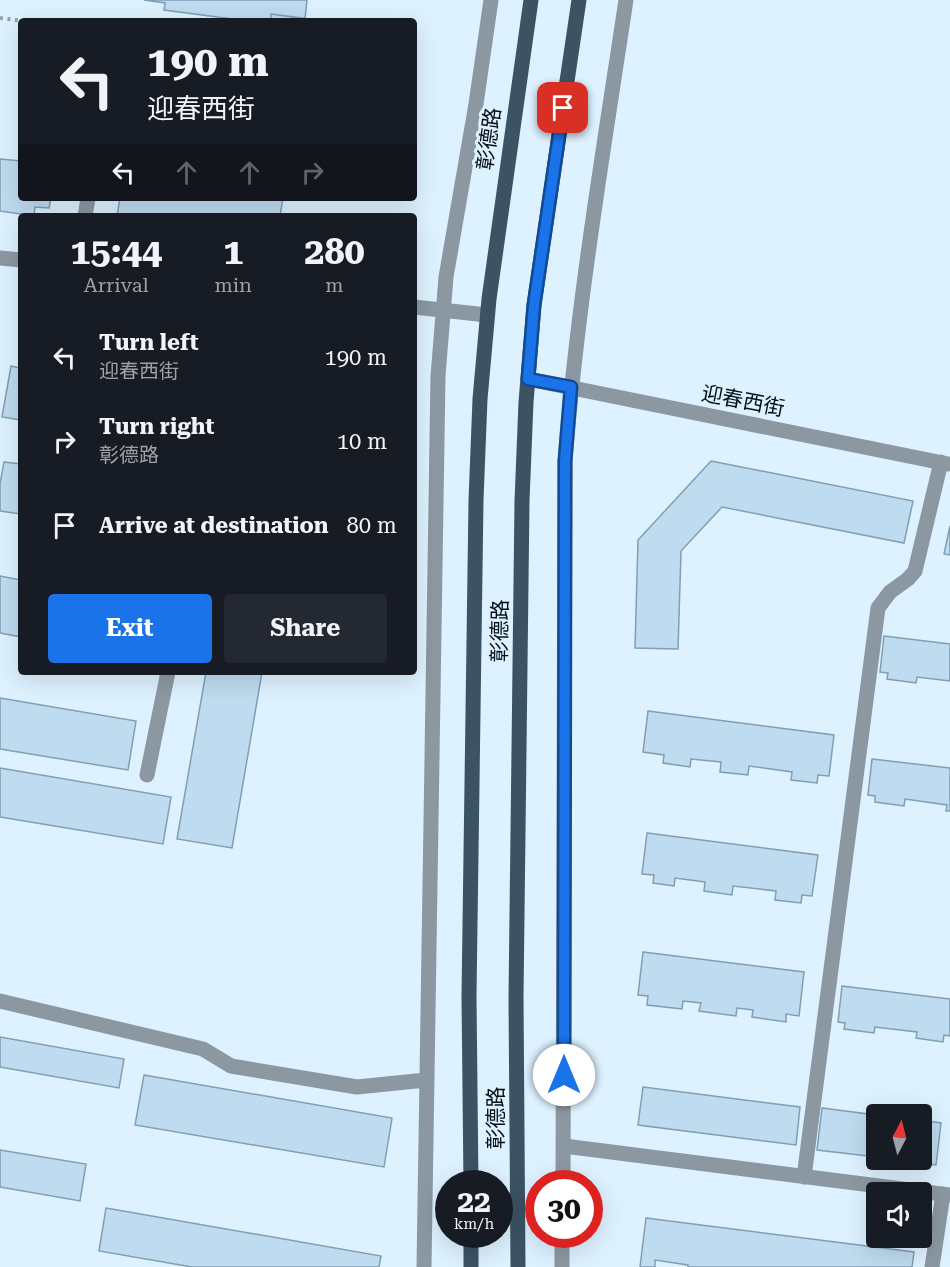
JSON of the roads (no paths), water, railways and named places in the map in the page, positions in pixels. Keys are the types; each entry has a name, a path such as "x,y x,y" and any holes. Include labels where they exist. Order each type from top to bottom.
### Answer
{"main road":[{"name":"彰德路","path":"471,1170 469,996 476,500 483,345 531,0"},
{"name":"彰德路","path":"518,1267 516,997 522,501 528,379 540,263 579,0"},
{"path":"471,1248 471,1267"}],"street":[{"path":"424,1267 438,376 446,278 476,104 491,0"},
{"path":"563,1170 565,461 571,387 626,0"},
{"path":"0,258 18,260"},
{"path":"417,307 487,315"},
{"name":"迎春西街","path":"528,379 945,463"},
{"path":"804,1176 878,608 890,592 915,571 945,463"},
{"path":"147,775 167,675"},
{"path":"0,1001 203,1049 231,1066 357,1087 426,1080"},
{"path":"564,1146 946,1195 932,1267"},
{"path":"562,1248 562,1267"}]}
